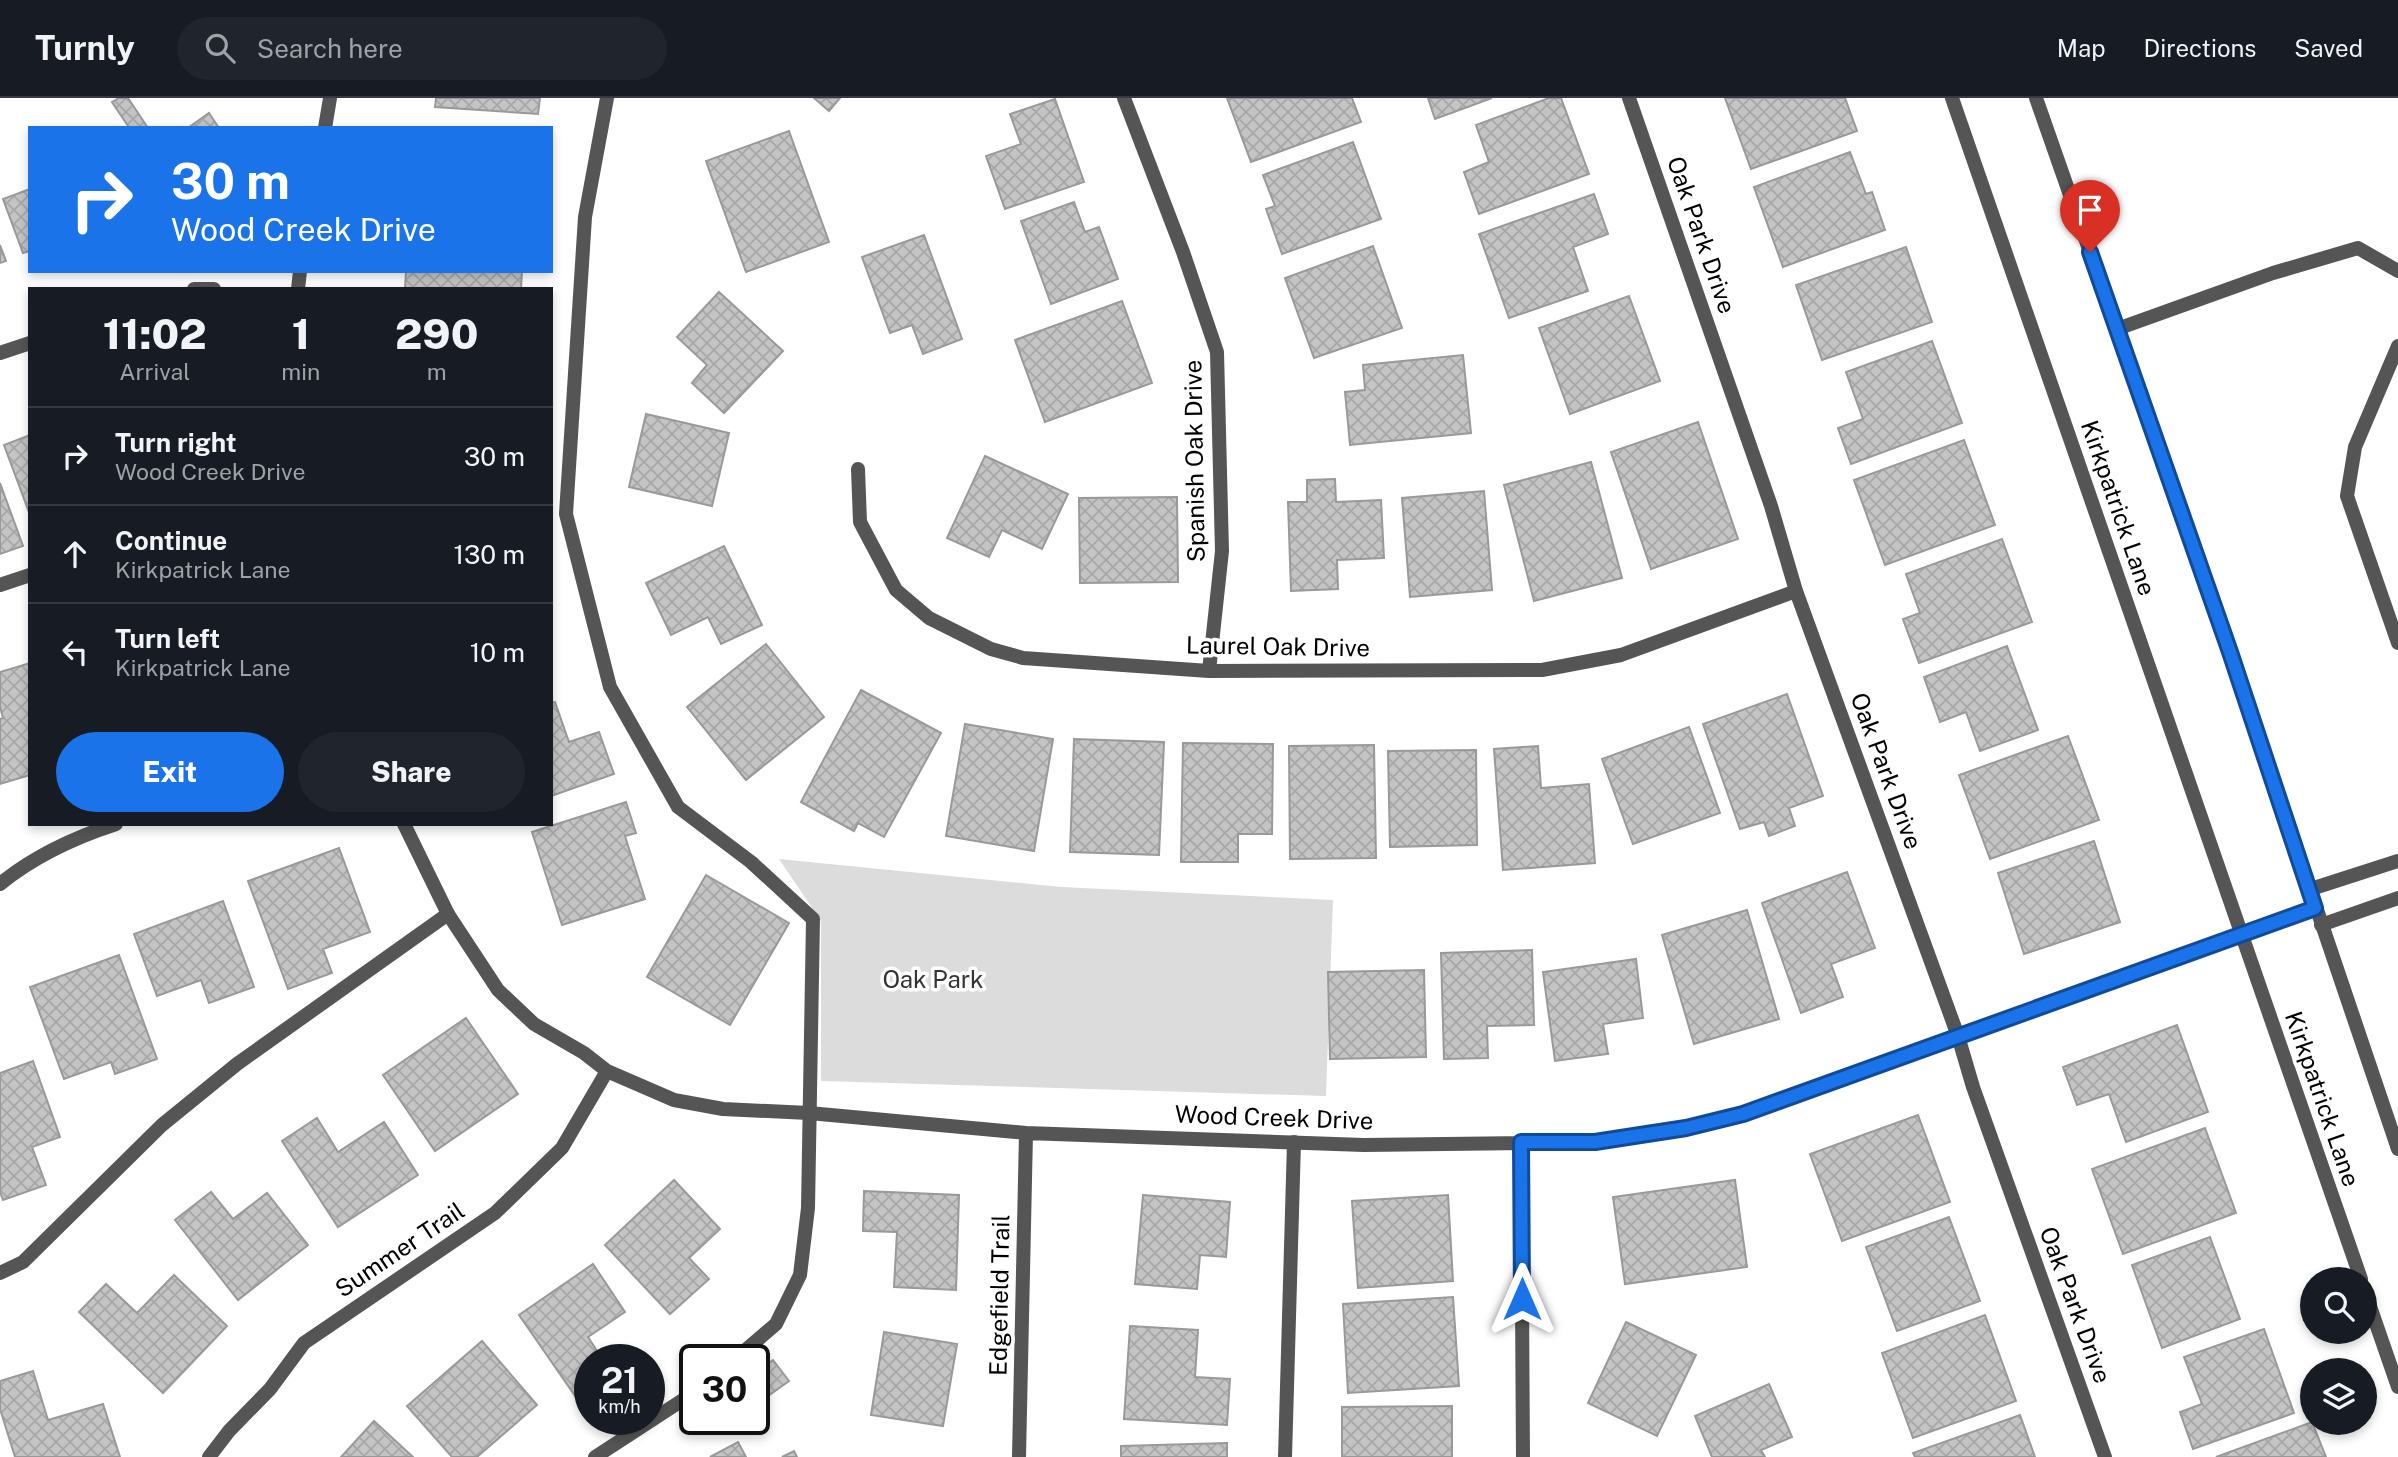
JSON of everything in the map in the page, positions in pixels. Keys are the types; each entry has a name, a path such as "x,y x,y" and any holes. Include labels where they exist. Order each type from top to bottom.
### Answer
{"street":[{"path":"325,126 330,98"},
{"path":"607,98 585,217 566,514 610,687 678,807 751,862 813,919 807,1208 800,1275 776,1324 753,1344"},
{"name":"Spanish Oak Drive","path":"1124,98 1183,252 1217,352 1222,551 1209,671"},
{"name":"Oak Park Drive","path":"1629,98 1771,506 1796,591 1958,1036 1973,1087 2105,1457"},
{"name":"Kirkpatrick Lane","path":"1952,98 2357,1267"},
{"path":"2036,98 2311,889 2315,908 2398,1149"},
{"path":"2117,329 2273,273 2358,248 2398,271"},
{"path":"0,353 28,344"},
{"path":"2398,346 2354,447 2347,496 2398,643"},
{"name":"Laurel Oak Drive","path":"858,469 860,522 896,590 929,618 991,649 1023,658 1209,671 1542,670 1621,655 1796,591"},
{"path":"0,586 28,576"},
{"path":"0,884 17,870 91,832 110,826"},
{"name":"Wood Creek Drive","path":"405,826 448,914 498,990 534,1024 584,1053 607,1071 674,1100 723,1109 809,1113 1026,1133 1364,1145 1595,1142 1686,1128 1743,1114 2241,933"},
{"path":"2311,889 2398,861"},
{"path":"2322,926 2398,898"},
{"path":"2241,933 2315,908"},
{"path":"0,1273 23,1262 162,1125 237,1064 448,914"},
{"name":"Summer Trail","path":"209,1457 229,1430 270,1389 304,1343 495,1213 562,1148 607,1071"},
{"name":"Edgefield Trail","path":"1019,1457 1026,1133"},
{"path":"1285,1457 1294,1142"},
{"path":"1521,1142 1523,1457"},
{"path":"2377,1326 2398,1387"},
{"path":"595,1457 679,1402"}],"green space":[{"name":"Oak Park","path":"779,859 1061,887 1333,900 1326,1096 821,1081 821,921"}],"building":[{"path":"119,98 128,98 147,126 128,126 112,102"},
{"path":"436,98 540,98 538,114 435,107"},
{"path":"814,98 840,98 829,111"},
{"path":"1227,98 1352,98 1361,122 1251,162"},
{"path":"1428,98 1492,98 1435,119"},
{"path":"1549,98 1561,98 1589,174 1479,214 1464,172 1489,162 1476,125"},
{"path":"1725,98 1845,98 1857,131 1751,169"},
{"path":"1055,99 1084,182 1005,209 986,156 1021,144 1010,114"},
{"path":"209,113 218,126 191,126"},
{"path":"789,131 829,242 746,272 706,161"},
{"path":"1353,142 1381,219 1282,254 1266,209 1275,206 1263,175"},
{"path":"1850,152 1866,194 1872,192 1885,230 1783,267 1754,187"},
{"path":"28,190 28,252 23,253 3,199"},
{"path":"1594,194 1608,234 1573,247 1588,291 1509,318 1479,234"},
{"path":"1074,202 1085,232 1099,227 1118,279 1051,304 1021,221"},
{"path":"924,235 962,339 923,354 912,325 890,333 862,257"},
{"path":"0,245 6,261 0,263"},
{"path":"1373,246 1402,328 1314,358 1285,278"},
{"path":"1906,247 1932,322 1822,360 1796,285"},
{"path":"406,273 522,273 521,287 405,287"},
{"path":"719,292 783,351 724,413 692,383 707,365 677,337"},
{"path":"1629,296 1660,381 1570,414 1539,328"},
{"path":"1122,301 1152,383 1045,422 1015,340"},
{"path":"1932,341 1962,423 1851,464 1838,428 1863,419 1846,372"},
{"path":"1463,355 1471,433 1350,445 1345,392 1365,390 1363,365"},
{"path":"646,414 729,433 712,506 629,487"},
{"path":"1698,422 1738,539 1651,569 1611,452"},
{"path":"28,436 28,510 4,445"},
{"path":"1964,440 1995,525 1885,565 1854,480"},
{"path":"985,456 1068,494 1042,549 1002,530 989,557 947,538"},
{"path":"1591,462 1622,578 1534,601 1504,485"},
{"path":"1335,479 1336,502 1381,500 1384,558 1337,560 1338,589 1291,591 1288,502 1307,502 1307,480"},
{"path":"0,483 23,546 0,554"},
{"path":"1484,491 1492,590 1410,597 1402,498"},
{"path":"1177,497 1178,582 1080,583 1079,498"},
{"path":"2002,539 2032,622 1919,663 1903,619 1920,613 1906,574"},
{"path":"724,546 762,625 721,644 708,617 671,635 646,583"},
{"path":"766,644 824,717 746,780 687,707"},
{"path":"2007,646 2038,730 1980,751 1966,712 1940,722 1924,677"},
{"path":"28,664 28,776 0,784 0,719 3,718 0,707 0,672"},
{"path":"861,690 941,733 884,837 858,823 854,831 801,802"},
{"path":"1787,694 1823,796 1789,808 1795,826 1769,836 1764,822 1740,829 1703,724"},
{"path":"553,702 569,742 599,732 614,774 553,795"},
{"path":"965,724 1053,739 1034,851 946,836"},
{"path":"1689,727 1720,813 1633,844 1602,759"},
{"path":"2068,736 2099,820 1990,859 1959,775"},
{"path":"1074,739 1164,742 1159,855 1070,852"},
{"path":"1183,743 1273,744 1272,834 1238,834 1238,862 1181,862"},
{"path":"1374,745 1376,858 1290,859 1289,746"},
{"path":"1538,746 1541,788 1589,784 1595,863 1503,870 1494,749"},
{"path":"1476,750 1477,845 1390,847 1388,751"},
{"path":"626,802 636,833 625,836 645,899 562,925 532,832"},
{"path":"2094,841 2120,922 2024,954 1998,873"},
{"path":"339,848 370,932 323,949 332,973 288,989 248,881"},
{"path":"1847,872 1875,948 1831,964 1843,997 1801,1013 1762,903"},
{"path":"706,875 789,923 730,1025 647,977"},
{"path":"223,901 254,987 209,1003 201,980 157,996 134,934"},
{"path":"1747,910 1779,1019 1694,1044 1662,935"},
{"path":"1532,950 1534,1025 1487,1026 1488,1058 1444,1059 1441,953"},
{"path":"119,955 157,1059 115,1074 111,1062 64,1079 30,987"},
{"path":"1636,959 1643,1018 1603,1024 1608,1054 1555,1061 1543,972"},
{"path":"1424,970 1426,1057 1330,1059 1328,972"},
{"path":"466,1018 518,1094 435,1151 383,1075"},
{"path":"2177,1025 2208,1112 2126,1142 2109,1094 2077,1105 2063,1067"},
{"path":"33,1061 60,1137 32,1147 46,1185 3,1200 0,1192 0,1073"},
{"path":"1918,1115 1950,1202 1842,1241 1810,1154"},
{"path":"317,1118 338,1152 384,1122 418,1175 338,1227 282,1141"},
{"path":"2205,1128 2236,1213 2123,1254 2092,1169"},
{"path":"674,1180 720,1229 689,1258 709,1279 670,1314 605,1245"},
{"path":"1735,1180 1747,1267 1625,1284 1613,1197"},
{"path":"864,1191 959,1195 956,1290 894,1287 897,1232 863,1231"},
{"path":"211,1192 233,1219 267,1193 308,1245 238,1300 175,1220"},
{"path":"1143,1195 1230,1202 1226,1257 1200,1255 1197,1289 1135,1284"},
{"path":"1448,1195 1453,1281 1358,1288 1352,1201"},
{"path":"1949,1217 1980,1301 1897,1331 1866,1247"},
{"path":"2210,1237 2240,1319 2162,1348 2132,1265"},
{"path":"593,1264 625,1312 588,1337 593,1344 574,1344 574,1394 519,1315"},
{"path":"174,1275 227,1326 163,1393 79,1312 106,1284 137,1313"},
{"path":"1453,1297 1459,1386 1348,1393 1343,1304"},
{"path":"1985,1315 2016,1401 1913,1438 1882,1353"},
{"path":"1626,1322 1696,1355 1657,1436 1588,1403"},
{"path":"1130,1326 1198,1330 1195,1377 1230,1379 1227,1425 1124,1419"},
{"path":"2264,1329 2294,1413 2193,1449 2180,1412 2202,1404 2184,1357"},
{"path":"884,1332 957,1344 943,1426 871,1415"},
{"path":"482,1341 537,1405 477,1457 452,1457 407,1406"},
{"path":"773,1360 789,1381 770,1395 770,1362"},
{"path":"33,1371 48,1420 103,1404 120,1457 15,1457 0,1409 0,1381"},
{"path":"1769,1384 1792,1437 1761,1450 1765,1457 1712,1457 1695,1416"},
{"path":"1452,1406 1452,1457 1342,1457 1342,1407"},
{"path":"2020,1415 2035,1457 1915,1457 1913,1453"},
{"path":"374,1421 413,1457 341,1457"},
{"path":"2300,1426 2300,1435 2317,1435 2326,1457 2216,1457"},
{"path":"738,1442 746,1457 710,1457"},
{"path":"1227,1443 1227,1457 1121,1457 1121,1446"},
{"path":"794,1451 797,1457 782,1457"}],"route":[{"path":"1522,1299 1521,1142 1595,1142 1686,1128 1743,1114 2315,908 2311,889 2230,652 2090,252"}]}
